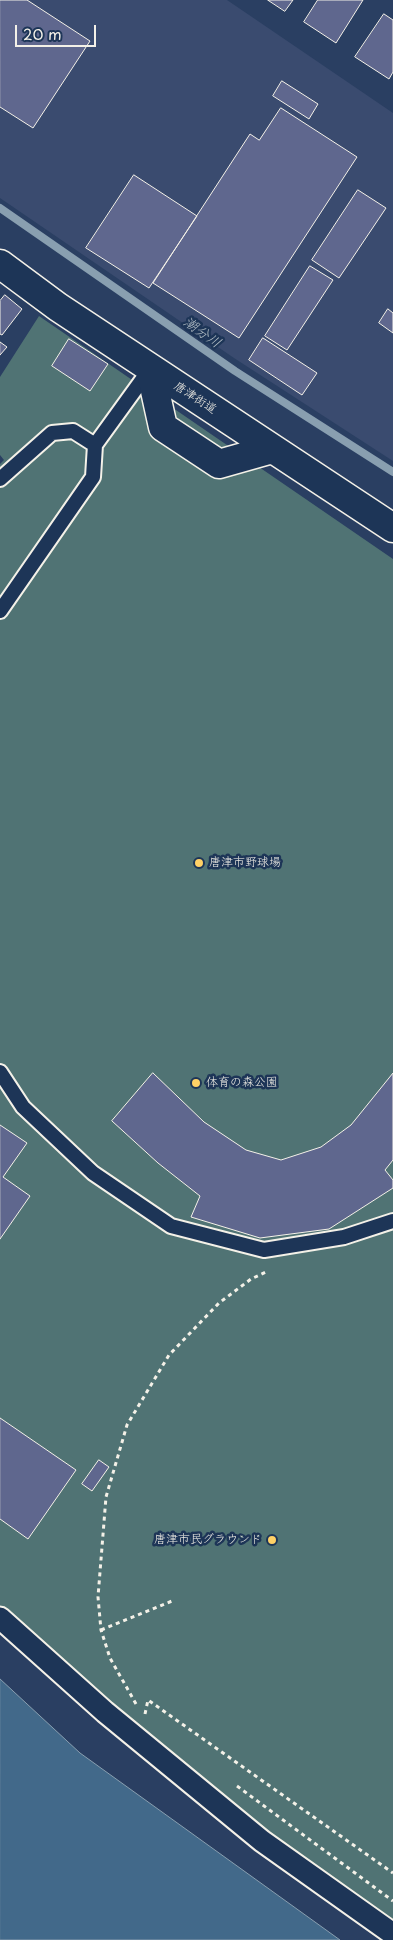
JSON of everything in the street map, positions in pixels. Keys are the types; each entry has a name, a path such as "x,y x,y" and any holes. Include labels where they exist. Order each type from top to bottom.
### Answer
{"street":[{"name":"唐津街道","path":"0,264 58,308 393,528"},
{"path":"150,368 163,426 219,464 272,448"},
{"path":"0,1618 105,1712 262,1842 393,1934"}],"lane":[{"path":"0,611 93,477 96,445 150,368"},
{"path":"0,479 52,434 73,431 96,445"},
{"path":"0,1072 23,1107"},
{"path":"0,1092 23,1107 93,1173 171,1226 264,1250 344,1237 393,1221"}],"path":[{"path":"267,1271 251,1279 219,1303 169,1355 127,1425 106,1496 98,1597 101,1630 110,1658 144,1718 148,1700 393,1873"},
{"path":"101,1630 172,1601"},
{"path":"232,1783 393,1901"}],"shaded area":[{"path":"0,0 227,0 393,113 393,461 234,358 0,198"},
{"path":"0,1679 80,1753 340,1940 0,1940"}],"green space":[{"name":"体育の森公園","path":"39,316 393,559 393,1925 341,1889 191,1773 0,1608 0,464 4,460 0,455 0,377"}],"building":[{"path":"0,0 27,0 90,41 33,128 0,107"},
{"path":"268,0 293,0 285,11"},
{"path":"318,0 363,0 336,43 304,22"},
{"path":"384,14 393,20 393,72 389,79 355,57"},
{"path":"282,81 318,104 309,119 273,96"},
{"path":"281,108 357,157 239,338 153,283 250,134 259,140"},
{"path":"134,175 197,216 149,288 86,248"},
{"path":"358,190 386,208 339,278 312,260"},
{"path":"310,266 333,280 287,350 265,336"},
{"path":"5,295 22,309 2,335 0,334 0,301"},
{"path":"388,309 393,313 393,333 379,323"},
{"path":"263,338 317,373 302,395 249,360"},
{"path":"69,339 108,364 90,391 52,366"},
{"path":"0,342 7,347 0,355"},
{"path":"153,1073 204,1122 246,1150 281,1160 321,1147 351,1125 393,1073 393,1160 385,1170 393,1180 393,1188 329,1229 260,1238 191,1217 200,1196 158,1163 112,1121"},
{"path":"0,1125 27,1143 3,1177 30,1196 0,1239"},
{"path":"0,1418 76,1470 28,1539 0,1519"},
{"path":"99,1460 109,1467 92,1491 82,1484"}],"waterway":[{"name":"潮分川","path":"0,208 235,371 393,472"}],"place":[{"name":"唐津市野球場","path":"199,863"},
{"name":"体育の森公園","path":"196,1083"},
{"name":"唐津市民グラウンド","path":"272,1540"}]}
